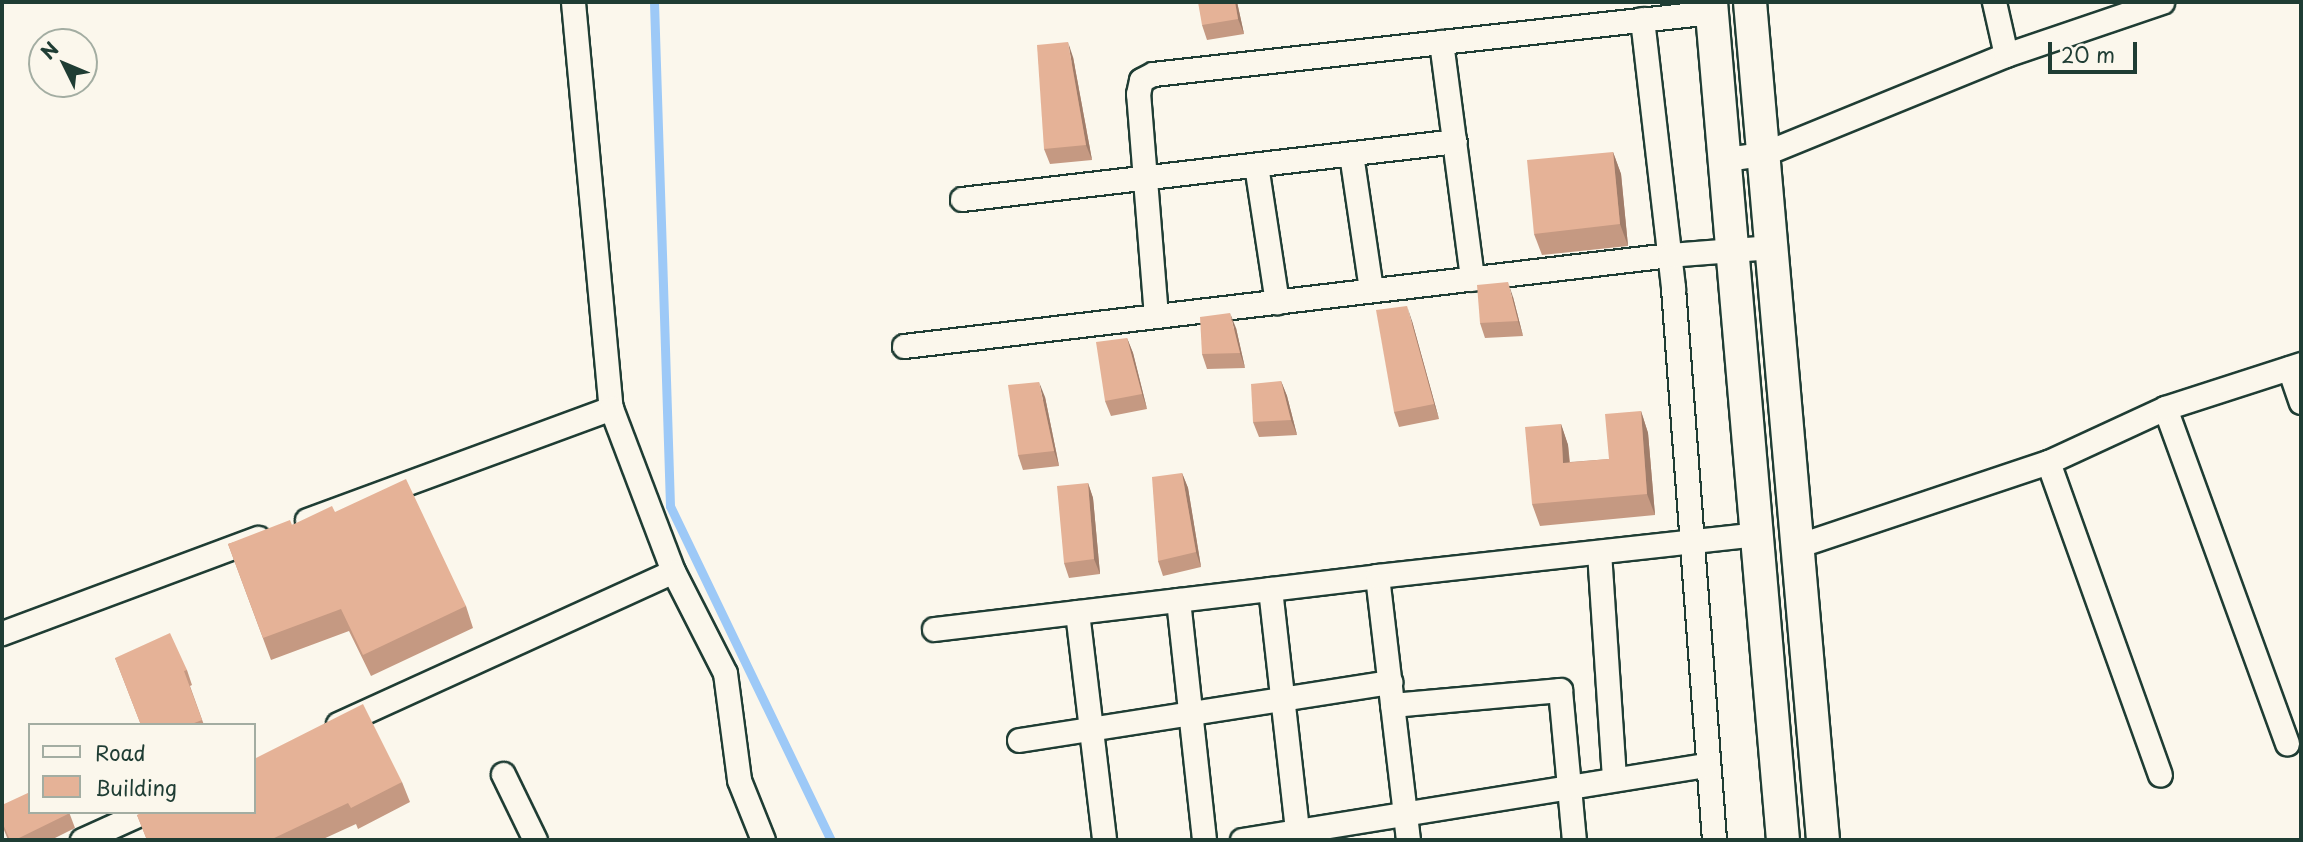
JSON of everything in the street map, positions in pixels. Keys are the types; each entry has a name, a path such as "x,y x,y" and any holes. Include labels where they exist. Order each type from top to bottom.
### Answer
{"street":[{"path":"573,2 611,408 673,571 725,673 739,780 763,840"},
{"path":"1750,2 1823,840"},
{"path":"1994,2 2006,55"},
{"path":"1726,159 1763,155 2006,55 2162,2"},
{"path":"1156,316 1138,94 1141,80 1153,74 1642,19 1711,7 1759,534 1783,840"},
{"path":"1642,19 1670,255 1714,840"},
{"path":"1441,42 1472,279"},
{"path":"962,199 1455,141"},
{"path":"1351,154 1371,290"},
{"path":"1256,165 1277,302"},
{"path":"904,346 1670,255 1770,247"},
{"path":"1797,546 2048,462 2165,408 2295,366 2301,402"},
{"path":"2,633 611,408"},
{"path":"2165,408 2287,743"},
{"path":"2048,462 2160,775"},
{"path":"934,629 1759,534"},
{"path":"1599,552 1614,779"},
{"path":"317,733 673,571"},
{"path":"1377,576 1408,840"},
{"path":"1270,589 1297,836"},
{"path":"1178,600 1204,840"},
{"path":"1077,612 1104,840"},
{"path":"1019,740 1282,699 1560,690 1574,840"},
{"path":"1242,840 1297,836 1405,814 1707,765"},
{"path":"503,774 534,840"},
{"path":"82,840 140,814"}],"building":[{"path":"1198,2 1235,2 1238,19 1202,25"},
{"path":"1068,42 1086,145 1044,149 1037,45"},
{"path":"1613,152 1620,224 1534,234 1527,160"},
{"path":"1508,282 1518,321 1480,323 1477,285"},
{"path":"1407,306 1434,404 1394,412 1376,310"},
{"path":"1230,313 1240,353 1202,354 1200,317"},
{"path":"1127,338 1142,394 1105,401 1096,342"},
{"path":"1281,381 1291,420 1253,422 1251,384"},
{"path":"1039,382 1054,451 1018,455 1008,385"},
{"path":"1641,411 1647,494 1532,504 1525,427 1561,424 1563,463 1609,459 1605,414"},
{"path":"1182,473 1196,552 1158,561 1152,477"},
{"path":"406,479 466,606 363,655 341,609 263,638 228,544 290,520 292,525 332,506 335,512"},
{"path":"1088,483 1094,559 1064,563 1057,486"},
{"path":"170,633 187,670 184,671 202,720 194,723 140,723 115,658"},
{"path":"363,704 402,782 351,808 348,803 270,840 147,840 137,815 139,814 256,814 256,758"},
{"path":"28,793 28,814 68,814 10,840 2,822 2,805"}],"waterway":[{"path":"654,2 670,506 831,840"}]}
